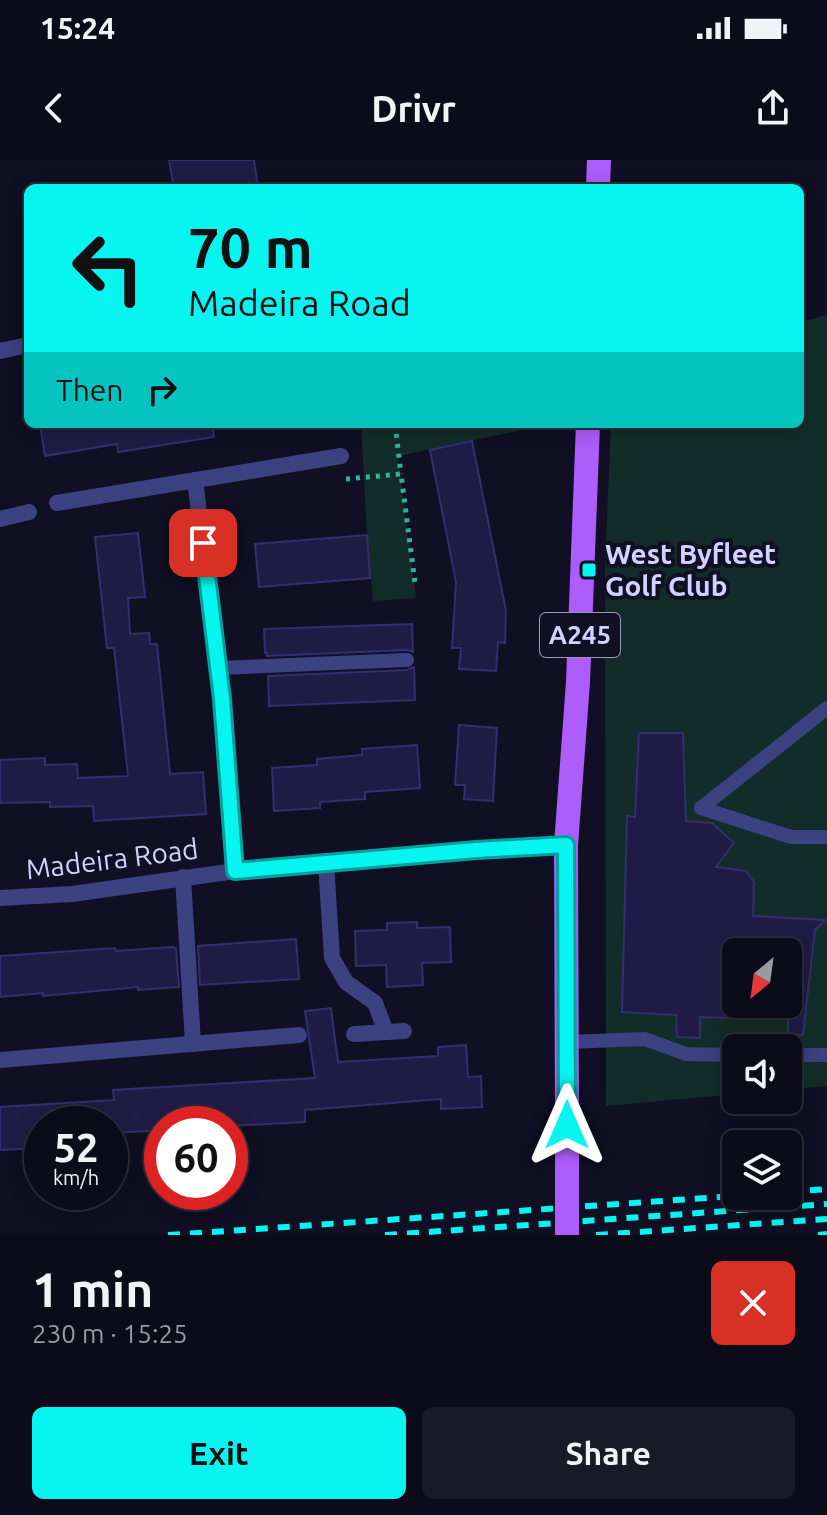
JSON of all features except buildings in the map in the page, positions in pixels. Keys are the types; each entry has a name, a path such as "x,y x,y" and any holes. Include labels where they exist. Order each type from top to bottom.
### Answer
{"main road":[{"path":"598,184 599,160"},
{"name":"A245","path":"567,1235 566,845 578,682 588,428"}],"street":[{"path":"0,351 24,346"},
{"path":"57,503 341,456"},
{"path":"195,480 218,668 235,871"},
{"path":"0,519 29,512"},
{"name":"Madeira Road","path":"0,898 72,894 235,871 566,845"},
{"path":"326,863 332,958 346,982 375,1003 386,1032"},
{"path":"183,877 193,1044"},
{"path":"354,1034 404,1031"},
{"path":"0,1060 299,1035"}],"lane":[{"path":"218,668 407,660"},
{"path":"827,708 701,808 791,837 827,837"},
{"path":"567,1042 645,1039 686,1054 722,1055"},
{"path":"802,1055 827,1055"}],"path":[{"path":"395,428 415,583"},
{"path":"341,456 344,479 401,474"}],"green space":[{"name":"West Byfleet Golf Club","path":"827,315 827,1086 802,1089 802,1034 722,1034 722,1095 606,1106 605,562 611,428 804,428 804,321"},
{"path":"361,428 517,428 517,431 398,456 416,598 373,601"}],"railway":[{"path":"802,1191 827,1189"},
{"path":"168,1235 722,1197"},
{"path":"385,1235 827,1204"},
{"path":"596,1235 827,1219"},
{"path":"818,1235 827,1234"}],"place":[{"name":"West Byfleet Golf Club","path":"589,570"}],"route":[{"path":"203,543 222,699 235,871 566,845 567,1125"}]}
